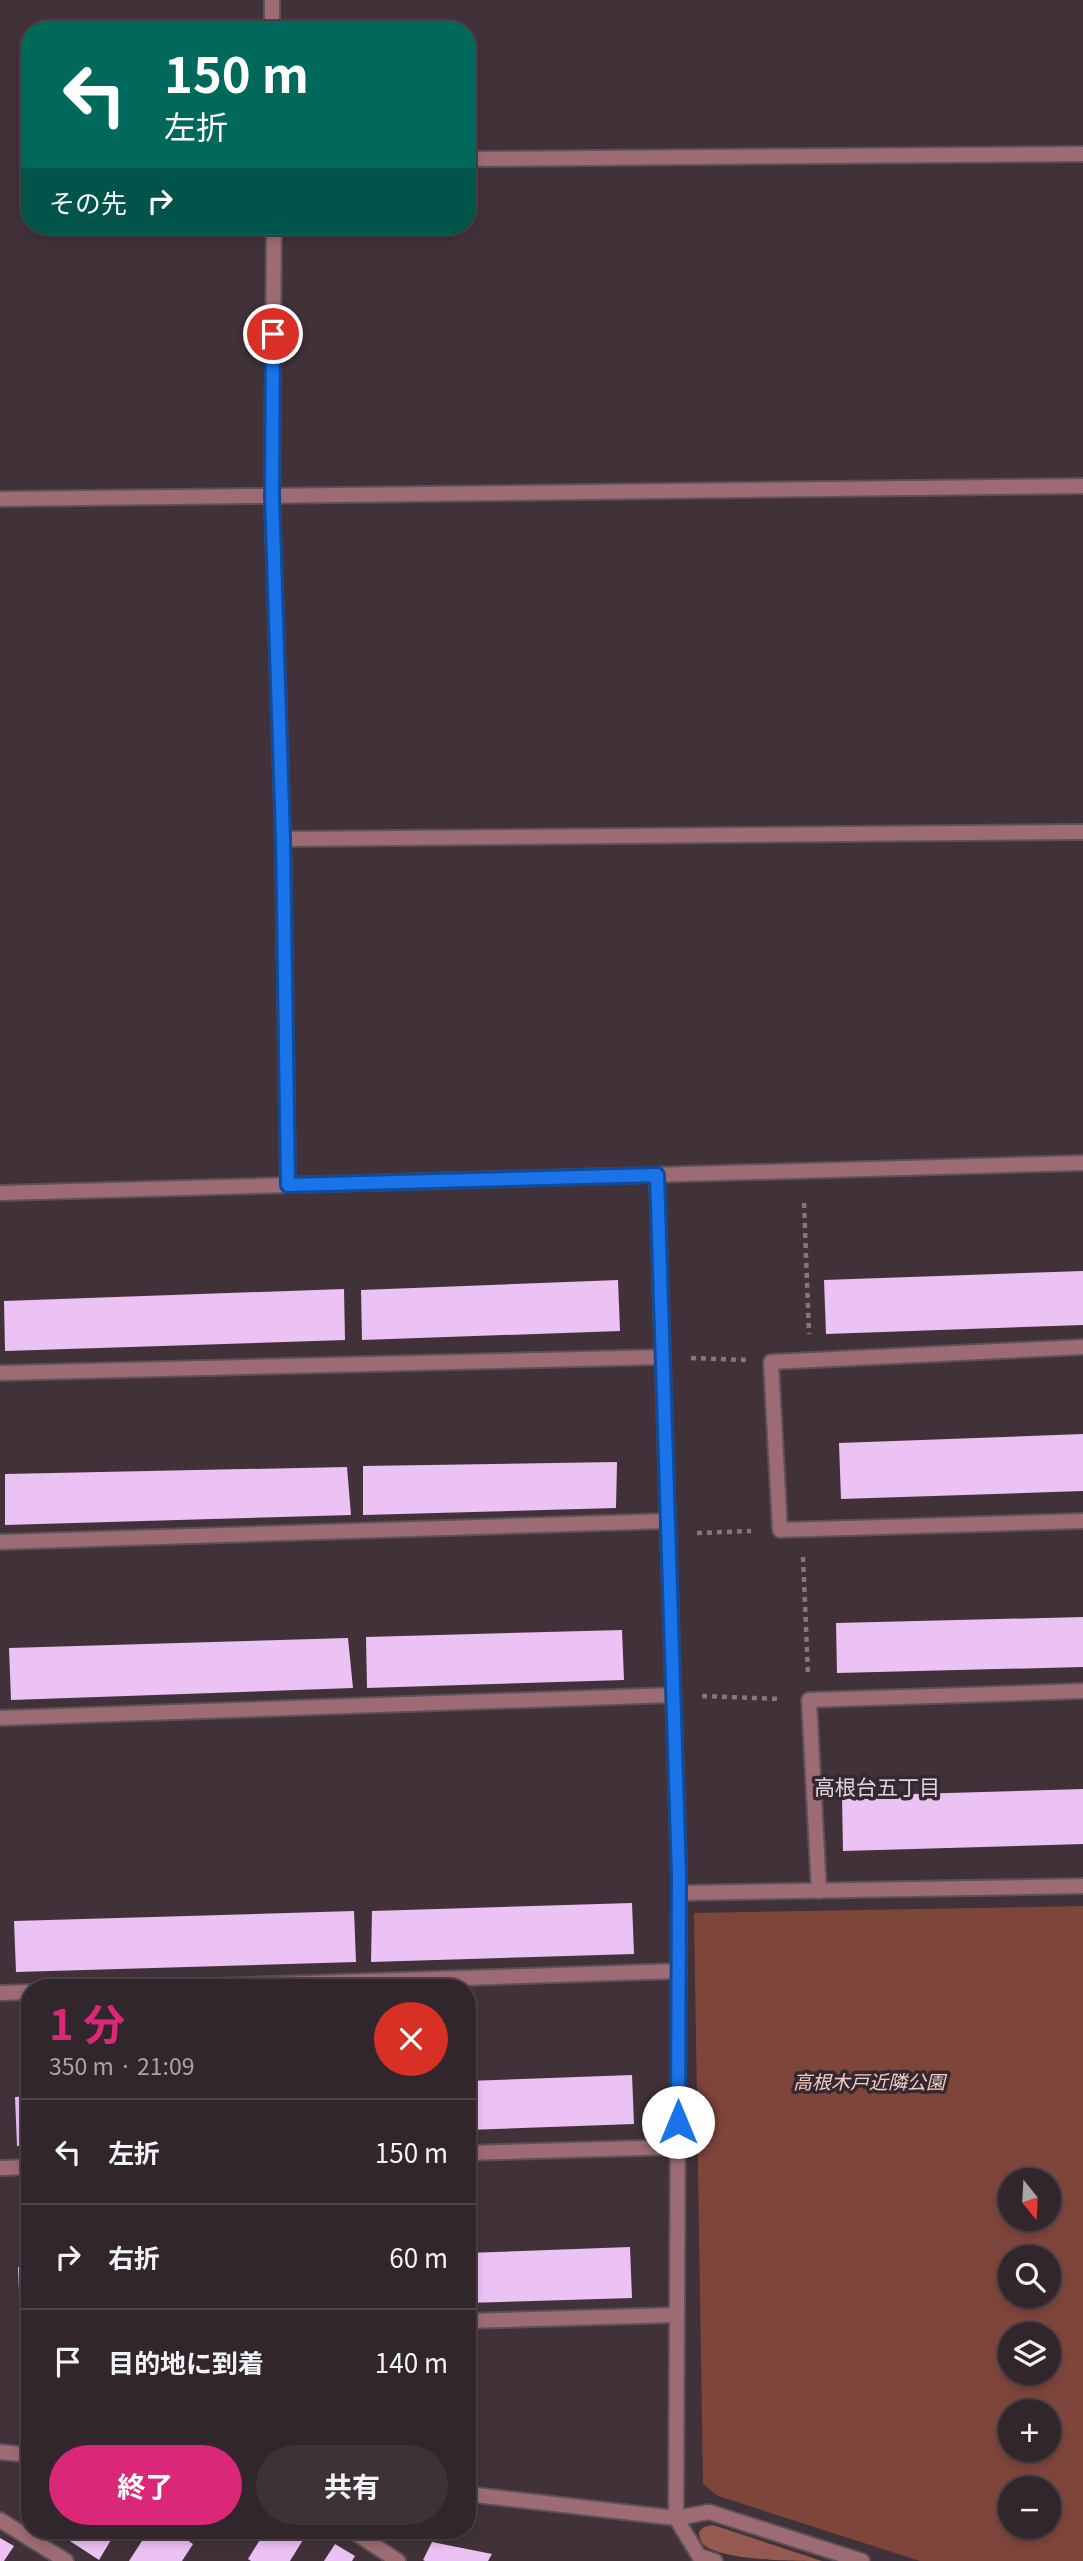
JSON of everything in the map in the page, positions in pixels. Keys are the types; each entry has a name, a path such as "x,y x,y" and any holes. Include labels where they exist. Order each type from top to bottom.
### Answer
{"street":[{"path":"272,0 272,21"},
{"path":"476,159 1083,154"},
{"path":"274,235 272,496 283,839 288,1185"},
{"path":"0,499 1083,486"},
{"path":"283,839 1083,832"},
{"path":"0,1193 1083,1163"},
{"path":"657,1175 679,1893 676,2518 699,2556 715,2561"},
{"path":"1083,1347 771,1362 780,1530 1083,1521"},
{"path":"0,1373 663,1357"},
{"path":"0,1542 668,1527"},
{"path":"818,1891 809,1700 1083,1691"},
{"path":"0,1718 673,1695"},
{"path":"679,1893 1083,1886"},
{"path":"416,1979 679,1970"},
{"path":"0,1993 21,1992"},
{"path":"476,2153 678,2147"},
{"path":"0,2168 21,2167"},
{"path":"476,2321 677,2315"},
{"path":"0,2452 21,2454"},
{"path":"476,2495 676,2518 709,2512 862,2561"},
{"path":"0,2520 21,2533"},
{"path":"31,2539 66,2561"},
{"path":"365,2539 398,2561"}],"path":[{"path":"804,1203 810,1359"},
{"path":"663,1357 771,1362"},
{"path":"668,1527 780,1530"},
{"path":"673,1695 809,1700 802,1530"}],"green space":[{"name":"高根木戸近隣公園","path":"1083,1906 1083,2561 920,2561 718,2496 703,2484 694,1913"}],"shaded area":[{"path":"713,2525 822,2561 740,2557 710,2549 702,2543 699,2532 704,2527"}],"building":[{"path":"1083,1271 1083,1325 826,1334 824,1280"},
{"path":"618,1280 620,1331 362,1340 361,1290"},
{"path":"344,1289 345,1340 5,1351 4,1301"},
{"path":"1083,1434 1083,1491 841,1499 839,1443"},
{"path":"617,1462 616,1508 363,1515 363,1466"},
{"path":"347,1467 351,1515 5,1525 5,1474"},
{"path":"1083,1617 1083,1667 837,1673 836,1623"},
{"path":"622,1630 624,1680 367,1688 366,1637"},
{"path":"348,1638 353,1688 11,1700 9,1648"},
{"path":"1083,1789 1083,1844 843,1851 842,1796"},
{"path":"632,1903 634,1954 371,1962 372,1911"},
{"path":"354,1911 356,1962 16,1972 14,1921"},
{"path":"632,2075 634,2124 476,2130 476,2081"},
{"path":"15,2097 21,2097 21,2146 17,2146"},
{"path":"630,2247 632,2298 476,2303 476,2253"},
{"path":"18,2267 21,2267 20,2318"},
{"path":"0,2538 14,2546 4,2561 0,2561"},
{"path":"67,2539 112,2539 99,2560"},
{"path":"143,2539 186,2539 193,2544 182,2561 129,2561"},
{"path":"260,2539 304,2539 290,2561 248,2559"},
{"path":"432,2542 492,2554 488,2561 425,2561 423,2560"},
{"path":"335,2544 355,2556 352,2561 324,2561"}],"district":[{"name":"高根台五丁目","path":"877,1788"}],"route":[{"path":"273,334 272,496 283,839 288,1185 657,1175 679,1875 678,2122"}]}
